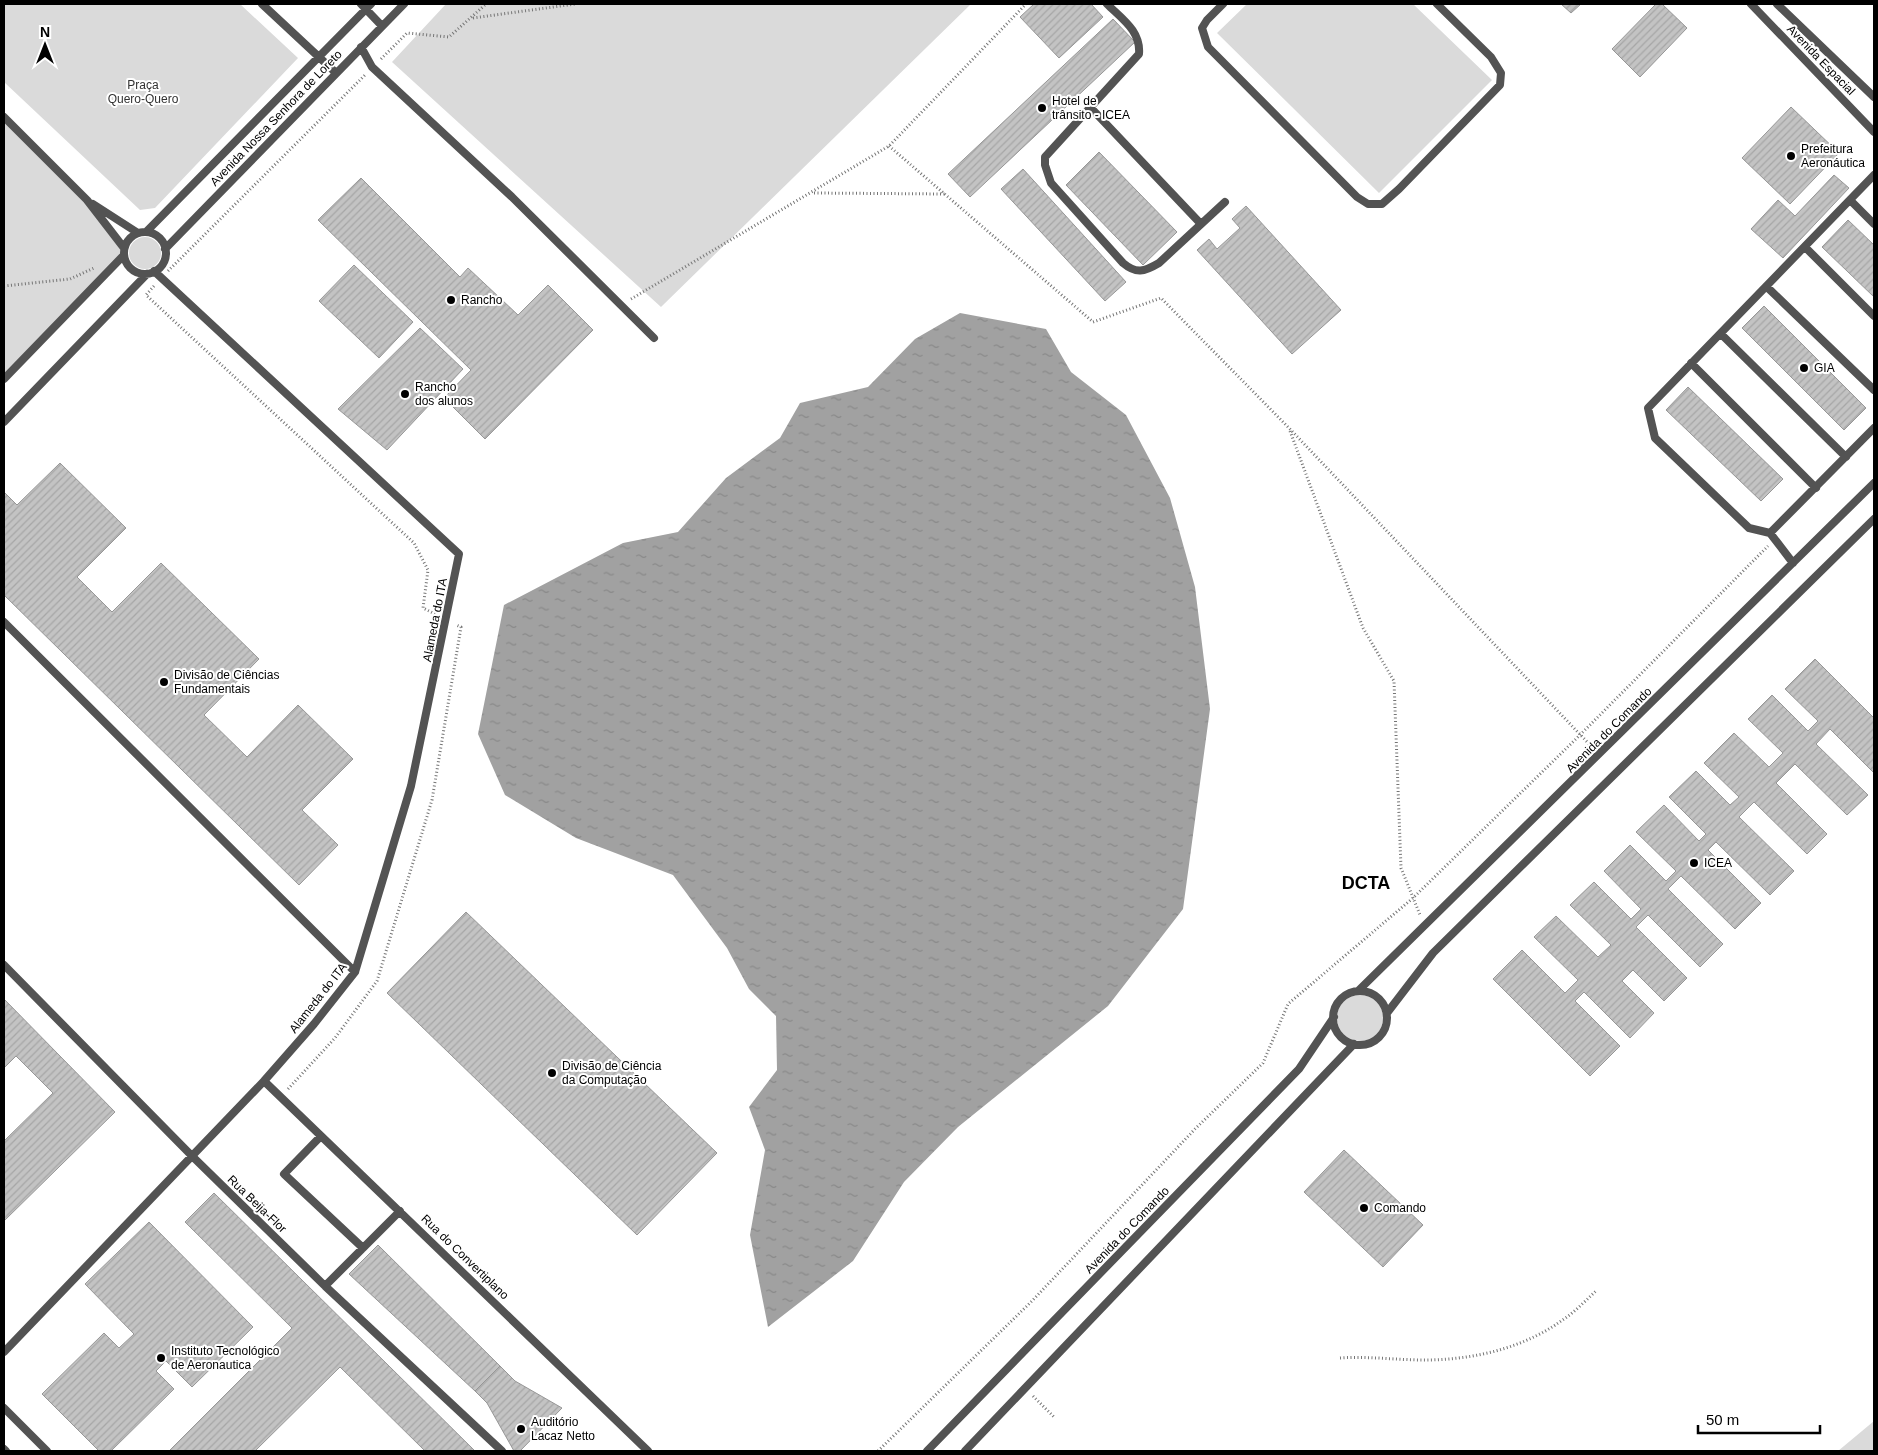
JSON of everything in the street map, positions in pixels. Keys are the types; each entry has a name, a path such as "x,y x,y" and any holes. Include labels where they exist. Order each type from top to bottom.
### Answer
{"lane":[{"path":"262,4 335,72"},
{"name":"Avenida Nossa Senhora de Loreto","path":"165,249 335,72 404,4"},
{"path":"1107,4 1138,35 1140,44 1139,54 1092,108 1045,157 1045,165 1050,183 1123,262 1138,272 1147,270 1159,263 1200,223 1225,202"},
{"path":"1223,4 1207,20 1202,28 1208,47 1356,198 1368,204 1382,204 1500,85 1501,73 1491,56 1437,4"},
{"name":"Avenida Espacial","path":"1751,4 1874,132"},
{"name":"Avenida Espacial","path":"1777,4 1874,97"},
{"path":"366,5 382,26"},
{"name":"Avenida Nossa Senhora de Loreto","path":"142,233 320,56 366,5"},
{"path":"361,47 372,67 512,198 654,338"},
{"path":"1092,108 1200,223"},
{"path":"6,122 87,200 124,251 129,267 140,273 150,273 161,278"},
{"path":"1793,563 1772,536 1749,528 1655,438 1648,408 1851,201 1874,175"},
{"path":"4,422 163,262 165,249 159,238 142,233 87,200"},
{"path":"1851,201 1874,224"},
{"path":"4,379 124,251 127,241 142,233"},
{"path":"1806,247 1874,316"},
{"name":"Alameda do ITA","path":"5,1349 264,1081 314,1024 354,972 411,786 447,621 459,554 161,278"},
{"path":"1766,287 1874,390"},
{"path":"1721,334 1846,458"},
{"path":"1691,363 1816,488"},
{"path":"1772,536 1874,428"},
{"name":"Avenida do Comando","path":"1358,991 1874,483"},
{"path":"1387,1013 1433,953 1874,519"},
{"path":"4,622 354,972"},
{"name":"Rua Beija-Flor","path":"4,966 192,1156 325,1286 502,1451"},
{"path":"1358,991 1373,994 1384,1005 1387,1013 1387,1021 1382,1034 1370,1043 1354,1044 1339,1034 1334,1017 1338,1003 1350,993 1358,991"},
{"name":"Avenida do Comando","path":"927,1451 1299,1069 1334,1017"},
{"path":"965,1451 1354,1044"},
{"name":"Rua do Convertiplano","path":"264,1081 648,1451"},
{"path":"321,1136 284,1174 363,1248"},
{"path":"325,1286 400,1211"},
{"path":"4,1408 48,1451"}],"path":[{"path":"280,1097 335,1038 377,981 432,800 461,627 423,608 428,570 414,542 146,295 408,32 449,37 486,4"},
{"path":"472,18 575,4"},
{"path":"620,306 814,193 889,146 1026,4"},
{"path":"889,146 1093,322 1161,298 1289,428 1599,755"},
{"path":"814,193 945,194"},
{"path":"4,286 70,279 97,267"},
{"path":"1289,428 1364,628 1394,681 1401,868 1425,927"},
{"path":"878,1451 1032,1301 1195,1130 1263,1062 1288,1004 1413,898 1580,735 1772,536"},
{"path":"1340,1358 1367,1356 1453,1360 1482,1355 1513,1346 1540,1334 1561,1321 1596,1292"},
{"path":"1025,1388 1055,1418"}],"green space":[{"name":"Praça Quero-Quero","path":"4,4 240,4 298,58 155,208 140,210 4,82"},
{"path":"446,4 971,4 661,307 392,62"},
{"path":"1247,4 1413,4 1492,80 1379,193 1217,33"},
{"path":"4,115 87,200 124,255 4,379"},
{"path":"145,237 151,238 156,242 160,247 160,259 156,264 151,268 145,269 139,268 134,264 130,259 129,253 130,247 134,242 139,238"},
{"path":"1360,995 1373,999 1379,1005 1383,1018 1379,1031 1373,1037 1360,1041 1347,1037 1341,1031 1337,1018 1341,1005 1347,999"},
{"path":"1874,1421 1874,1451 1838,1451"}],"water":[{"path":"960,313 1046,329 1071,372 1126,415 1170,498 1195,587 1210,709 1183,909 1108,1006 958,1127 904,1182 853,1261 768,1327 750,1235 765,1150 749,1107 777,1070 776,1016 749,989 727,948 673,875 576,838 505,795 478,734 504,605 623,543 678,532 726,478 780,438 800,403 868,387 915,339"}],"building":[{"path":"1034,4 1091,4 1103,17 1059,58 1020,17"},
{"path":"1561,4 1581,4 1571,13"},
{"path":"1656,4 1662,4 1687,28 1640,77 1612,49"},
{"name":"Hotel de trânsito - ICEA","path":"1113,19 1135,42 970,197 948,174"},
{"name":"Prefeitura Aeronáutica","path":"1791,107 1839,153 1790,204 1742,158"},
{"name":"Hotel de trânsito - ICEA","path":"1099,152 1177,232 1143,265 1066,185"},
{"path":"1023,169 1126,282 1105,301 1001,189"},
{"name":"Prefeitura Aeronáutica","path":"1834,175 1849,188 1783,258 1751,229 1778,200 1795,216"},
{"name":"Rancho","path":"361,178 460,277 468,268 518,315 548,285 593,330 485,439 444,398 471,370 318,220"},
{"path":"1246,206 1341,310 1292,354 1197,250 1209,239 1217,249 1240,228 1232,219"},
{"path":"1848,220 1874,245 1874,297 1822,247"},
{"path":"354,265 413,322 379,358 319,301"},
{"name":"GIA","path":"1764,306 1866,408 1844,430 1742,328"},
{"path":"420,328 463,369 387,450 338,409"},
{"path":"1688,387 1783,479 1761,501 1666,410"},
{"name":"Divisão de Ciências Fundamentais","path":"60,463 126,528 77,577 112,612 161,563 259,659 204,715 247,757 298,705 353,759 302,810 338,845 299,885 4,595 4,492 17,505"},
{"name":"ICEA","path":"1815,659 1874,718 1874,773 1830,729 1816,744 1868,795 1847,815 1795,764 1776,783 1827,834 1807,854 1754,802 1739,817 1794,871 1770,895 1716,842 1708,850 1761,903 1735,929 1681,876 1668,889 1723,944 1700,967 1648,915 1636,927 1687,978 1664,1001 1633,970 1622,981 1654,1013 1630,1038 1584,992 1575,1001 1620,1046 1590,1076 1493,979 1522,950 1565,993 1578,980 1534,937 1556,916 1598,957 1611,945 1570,905 1594,882 1631,919 1641,909 1604,871 1630,845 1666,881 1676,871 1636,832 1664,805 1699,841 1706,834 1669,797 1696,771 1730,805 1739,797 1704,763 1734,733 1769,767 1783,753 1748,719 1772,695 1808,731 1818,721 1785,689"},
{"name":"Divisão de Ciência da Computação","path":"466,912 717,1153 637,1235 387,993"},
{"path":"4,999 115,1112 4,1221 4,1141 53,1093 16,1056 4,1068"},
{"name":"Comando","path":"1344,1150 1423,1225 1383,1267 1304,1192"},
{"path":"214,1193 475,1451 425,1451 340,1367 255,1451 169,1451 292,1328 185,1222"},
{"path":"149,1222 253,1327 192,1387 166,1361 156,1371 174,1389 111,1451 99,1451 42,1394 104,1333 119,1348 134,1334 85,1284"},
{"path":"378,1245 500,1366 475,1391 349,1274"},
{"name":"Auditório Lacaz Netto","path":"500,1366 515,1381 562,1408 520,1451 514,1451 487,1403 475,1391"}],"place":[{"name":"Hotel de trânsito - ICEA","path":"1042,108"},
{"name":"Prefeitura Aeronáutica","path":"1791,156"},
{"name":"Rancho","path":"451,300"},
{"name":"GIA","path":"1804,368"},
{"name":"Rancho dos alunos","path":"405,394"},
{"name":"Divisão de Ciências Fundamentais","path":"164,682"},
{"name":"ICEA","path":"1694,863"},
{"name":"Divisão de Ciência da Computação","path":"552,1073"},
{"name":"Comando","path":"1364,1208"},
{"name":"Instituto Tecnológico de Aeronautica","path":"161,1358"},
{"name":"Auditório Lacaz Netto","path":"521,1429"}],"district":[{"name":"DCTA","path":"1366,883"}]}
